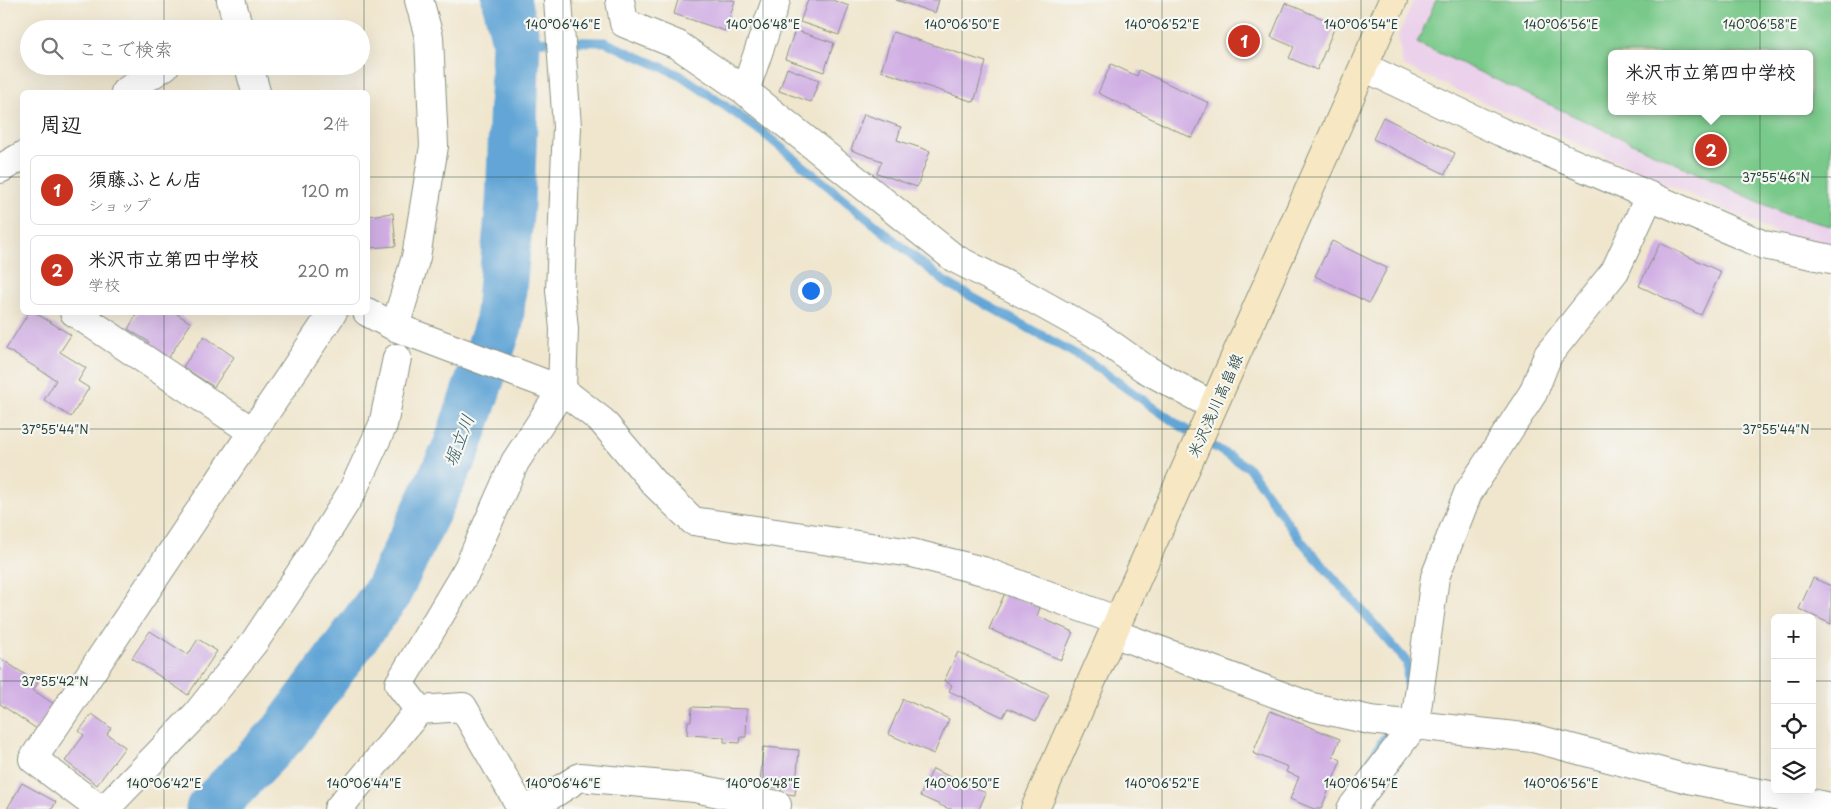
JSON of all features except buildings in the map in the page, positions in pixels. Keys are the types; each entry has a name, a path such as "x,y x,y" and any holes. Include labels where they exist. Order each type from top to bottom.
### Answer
{"main road":[{"name":"米沢浅川高畠線","path":"1035,809 1393,0"}],"street":[{"path":"403,330 434,146 429,38 419,0"},
{"path":"419,710 399,684 468,568 515,462 562,390 564,329 560,290 567,127 558,0"},
{"path":"620,0 624,23 678,45 746,92 954,258 1088,330 1144,368 1214,406"},
{"path":"746,92 776,0"},
{"path":"1364,67 1501,132 1764,245 1831,259"},
{"path":"128,90 151,75"},
{"path":"251,75 255,90"},
{"path":"0,169 20,157"},
{"path":"1351,809 1410,724 1435,577 1468,493 1533,392 1548,355 1615,272 1649,197"},
{"path":"370,314 403,330 562,390 602,421 656,485 693,521 912,553 983,571 1312,707 1370,720 1533,738 1688,779 1831,807"},
{"path":"78,315 253,432"},
{"path":"100,809 33,759 331,315"},
{"path":"105,809 196,715 255,641 317,548 352,492 383,425 397,358"},
{"path":"338,809 419,710 463,707 522,809"},
{"path":"529,809 580,777 695,788 777,805"}],"shaded area":[{"path":"1414,0 1831,0 1831,245 1779,234 1403,66 1398,36"}],"green space":[{"path":"1436,0 1831,0 1831,226 1787,215 1417,43"}],"waterway":[{"name":"堀立川","path":"210,809 284,733 387,593 457,447 499,323 510,204 516,41 506,0"},
{"path":"516,41 605,42 682,76 762,132 945,282 1088,361 1177,424 1249,468 1297,536 1407,662 1408,699 1370,761"}],"place":[{"name":"須藤ふとん店","path":"1244,41"},
{"name":"米沢市立第四中学校","path":"1711,150"}]}
